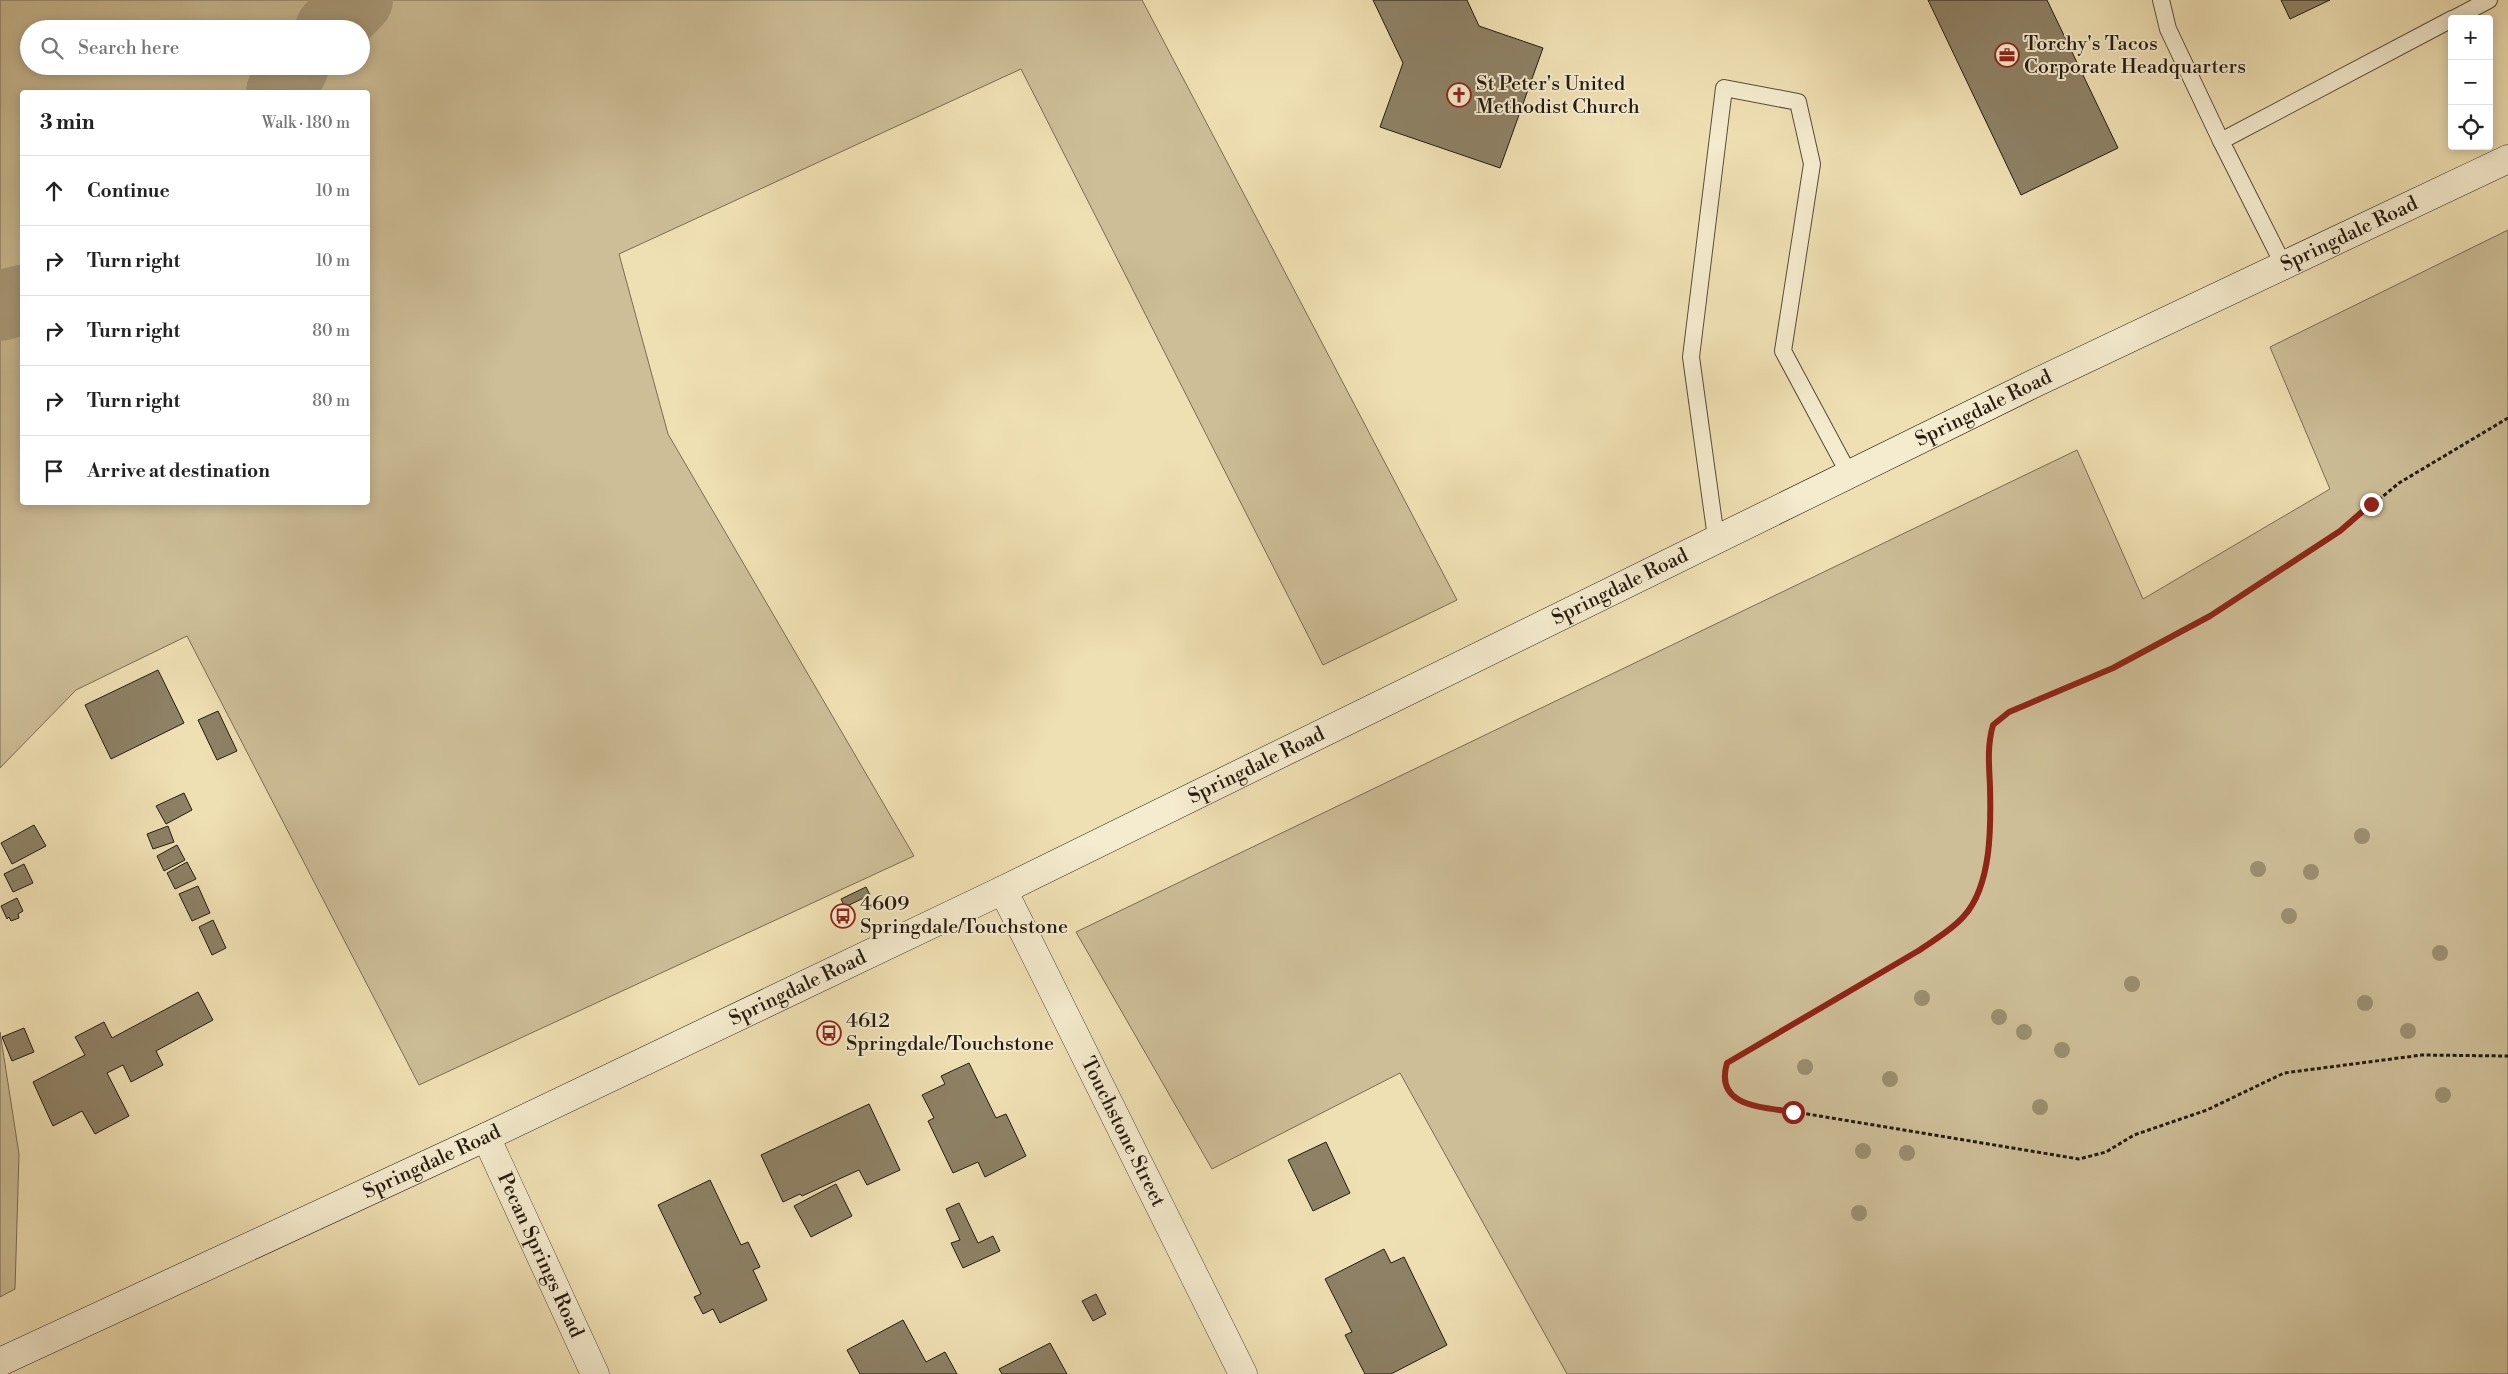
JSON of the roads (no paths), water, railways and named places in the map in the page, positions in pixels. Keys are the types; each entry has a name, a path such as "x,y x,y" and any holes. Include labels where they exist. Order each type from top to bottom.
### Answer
{"main road":[{"name":"Springdale Road","path":"0,1362 486,1137 1003,890 1716,538 2508,159"},
{"name":"Touchstone Street","path":"1003,890 1243,1374"},
{"name":"Pecan Springs Road","path":"486,1137 595,1374"}],"lane":[{"path":"2161,0 2168,29 2221,141 2284,266"},
{"path":"2460,15 2489,0"},
{"path":"2221,141 2448,21"},
{"path":"1716,538 1691,357 1724,88 1798,102 1812,164 1783,351 1848,474"}],"waterway":[{"path":"339,20 358,0"},
{"path":"282,90 290,75"},
{"path":"0,306 20,301"}],"place":[{"name":"Torchy's Tacos Corporate Headquarters","path":"2007,55"},
{"name":"St Peter's United Methodist Church","path":"1459,95"},
{"name":"4609 Springdale/Touchstone","path":"843,916"},
{"name":"4612 Springdale/Touchstone","path":"829,1033"}]}
